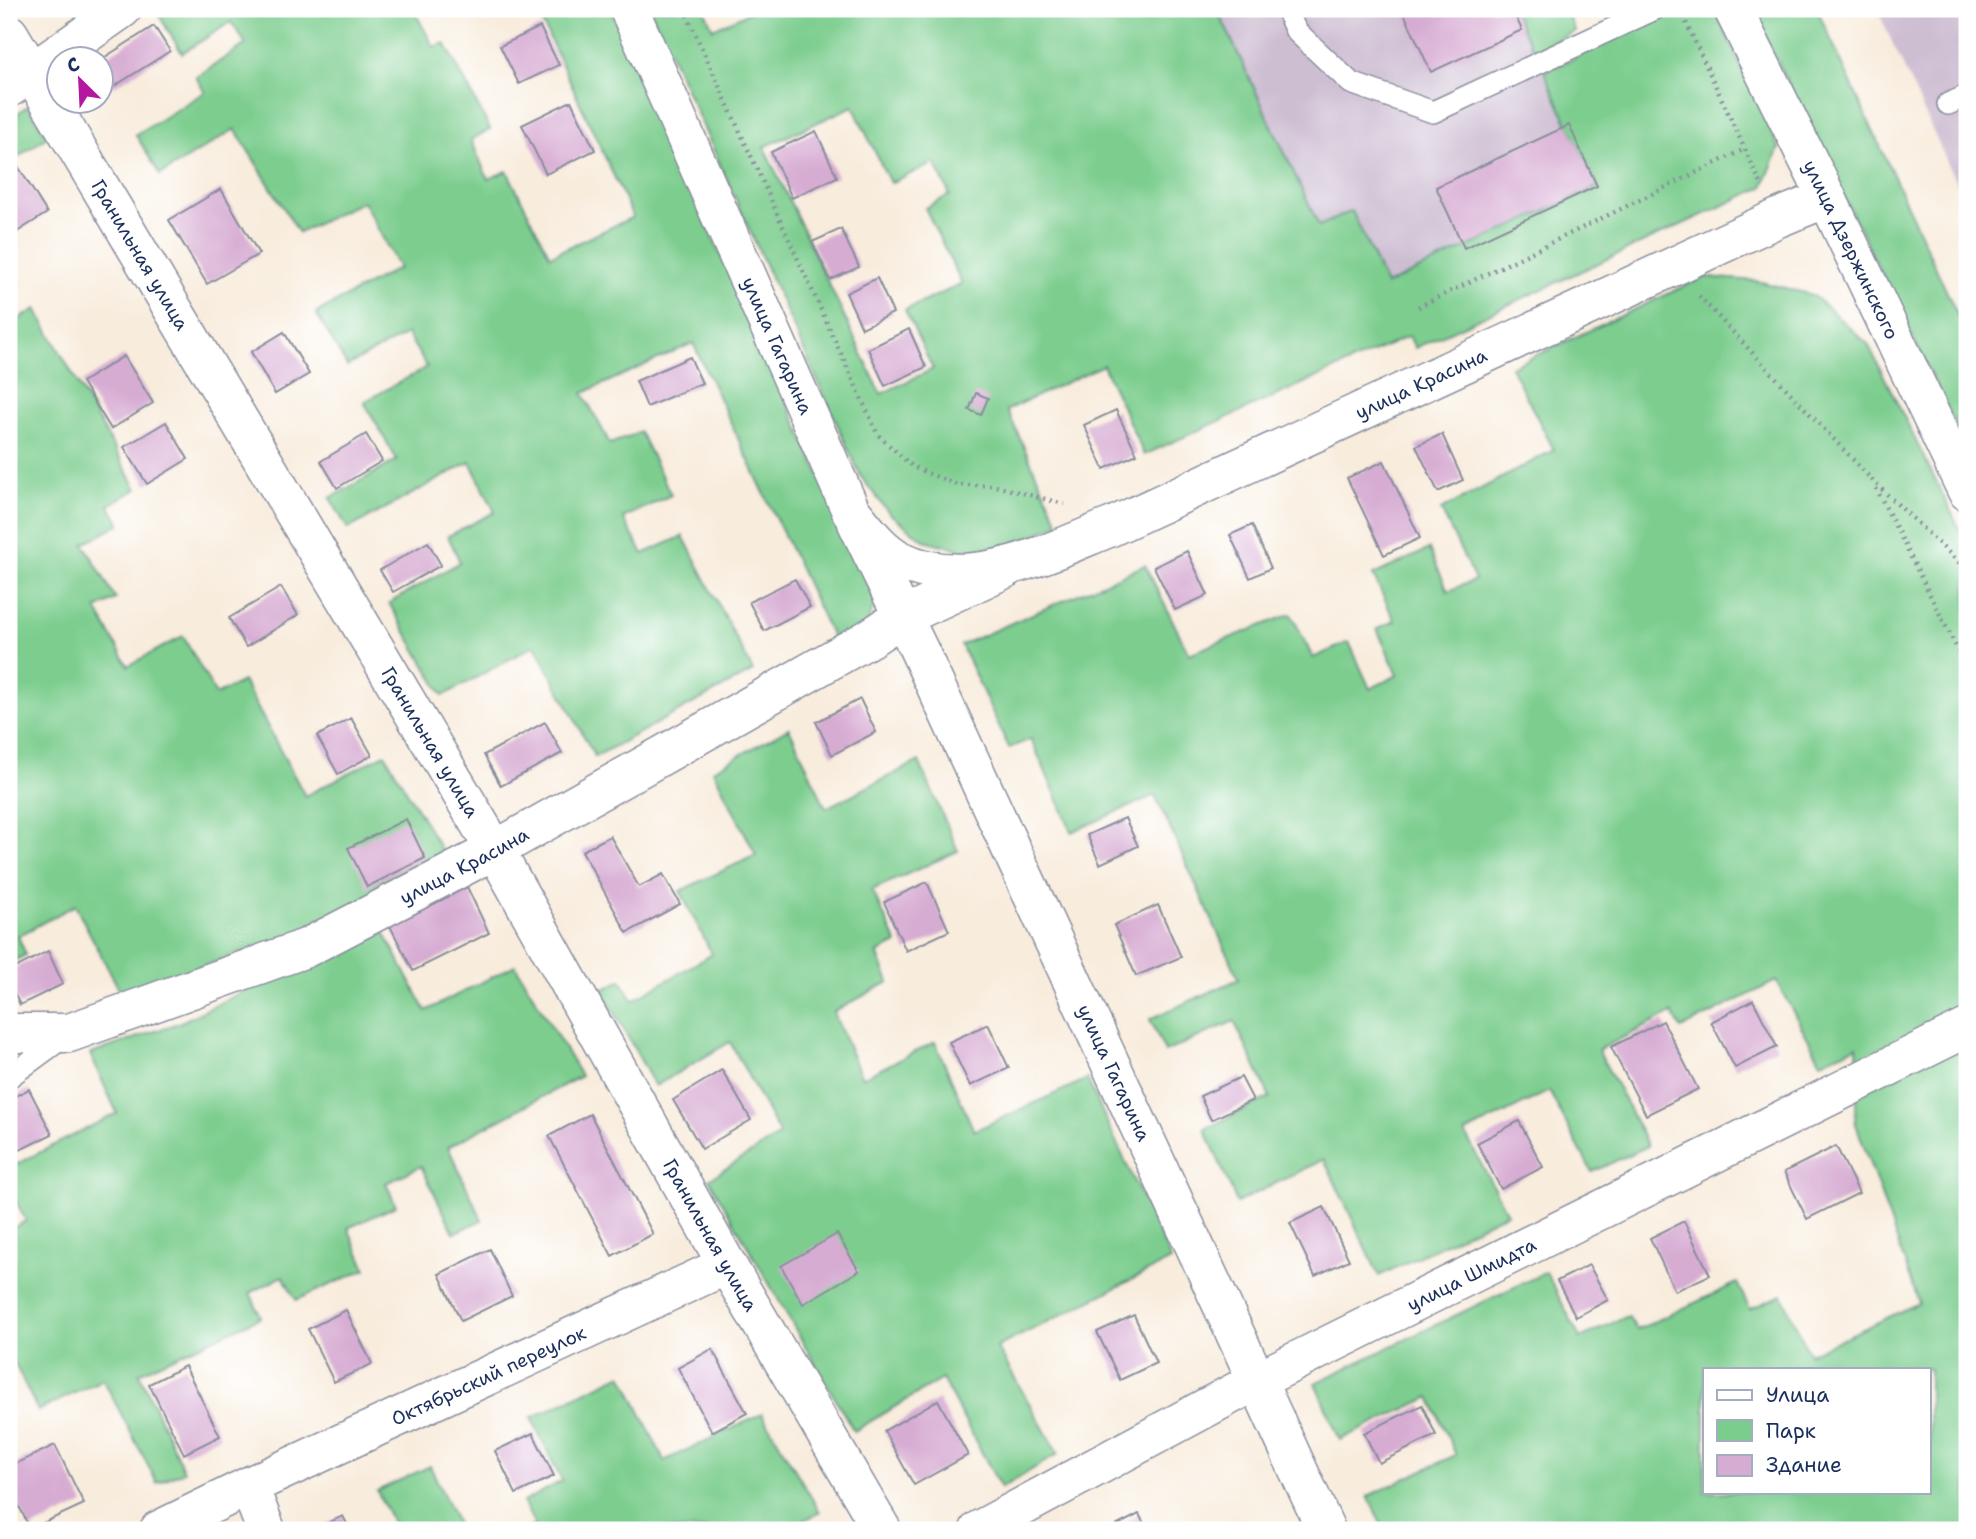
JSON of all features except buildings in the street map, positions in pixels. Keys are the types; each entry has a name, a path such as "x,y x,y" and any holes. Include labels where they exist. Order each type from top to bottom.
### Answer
{"street":[{"path":"21,80 122,9"},
{"name":"улица Гагарина","path":"629,9 851,511 1326,1530"},
{"name":"улица Дзержинского","path":"1733,9 1967,491"},
{"name":"Гранильная улица","path":"9,34 21,80 495,850 727,1265 882,1530"},
{"name":"улица Красина","path":"69,1033 306,948 495,850 870,638 902,617 1014,565 1111,527 1777,218 1827,198"},
{"name":"улица Гагарина","path":"851,511 871,537 898,559 927,570 971,573 1014,565"},
{"name":"улица Шмидта","path":"979,1530 1255,1381 1967,1028"},
{"path":"9,1033 69,1033"},
{"name":"Октябрьский переулок","path":"159,1530 727,1265"},
{"path":"249,1486 266,1530"}],"lane":[{"path":"1286,9 1296,31 1351,83 1433,112 1655,9"},
{"name":"улица Красина","path":"9,1077 69,1033"}],"path":[{"path":"684,9 878,435 913,467 957,485 992,485 1049,502 1083,507 1111,527"},
{"path":"1679,9 1777,218"},
{"path":"1418,307 1745,149"},
{"path":"1698,295 1874,482 1967,570"},
{"path":"1874,482 1967,668"}],"shaded area":[{"path":"1217,9 1512,9 1597,186 1386,285 1352,211 1319,227"},
{"path":"1877,9 1967,9 1967,206 1936,138"}],"green space":[{"path":"172,9 419,9 414,11 434,47 445,43 490,129 471,140 488,179 507,171 550,256 633,217 536,9 610,9 876,600 865,629 835,643 693,343 583,393 610,444 640,432 671,495 623,518 643,554 683,536 753,671 595,757 535,645 443,696 389,603 460,562 448,536 495,512 470,462 348,529 330,498 397,460 364,402 427,367 407,334 347,366 316,313 399,268 363,201 299,233 235,129 160,175 136,135 205,92 196,77 246,44 231,22 182,53 160,17"},
{"path":"650,9 704,9 713,29 756,9 1217,9 1319,226 1352,211 1386,285 1597,187 1544,72 1679,9 1716,13 1779,148 1763,187 1415,348 1409,336 1144,455 1103,365 1007,410 1059,524 1006,547 962,550 924,540 889,513 861,477","holes":["853,106 890,183 935,163 950,195 925,208 962,284 905,310 933,369 881,394 764,147"]},
{"path":"1512,9 1565,9 1575,31 1534,51"},
{"path":"1752,9 1817,9 1967,336 1967,448"},
{"path":"28,106 47,137 9,163 9,119"},
{"path":"1704,277 1757,281 1813,295 1868,344 1967,544 1967,1530 1384,1530 1368,1496 1456,1455 1430,1397 1340,1440 1315,1383 1546,1272 1580,1338 1628,1316 1637,1330 1737,1283 1750,1309 1782,1295 1809,1354 1919,1303 1855,1121 1857,1046 1821,1062 1776,981 1681,1029 1672,1013 1598,1050 1648,1146 1592,1172 1549,1091 1465,1133 1507,1213 1379,1276 1324,1159 1237,1203 1205,1129 1270,1097 1234,1021 1165,1052 1150,1019 1239,979 1155,795 1072,832 1031,739 1009,748 961,645 1145,565 1189,654 1291,614 1313,658 1349,642 1370,689 1398,675 1377,629 1395,621 1373,575 1429,549 1448,591 1475,580 1441,510 1554,450 1511,367"},
{"path":"36,309 137,489 109,505 120,524 84,544 116,599 96,609 128,666 183,636 216,695 243,681 305,796 385,754 446,858 301,931 122,995 75,905 18,936 26,955 9,963 9,325"},
{"path":"789,728 826,808 919,761 958,851 872,890 897,943 877,953 889,982 833,1012 862,1078 935,1042 974,1131 1087,1079 1171,1260 997,1347 1058,1454 1001,1488 942,1379 854,1431 709,1179 780,1135 730,1042 655,1086 602,990 621,980 633,1000 712,954 680,891 756,855 713,770"},
{"path":"380,925 426,1011 515,965 581,1076 448,1147 482,1220 454,1233 421,1166 386,1183 396,1206 348,1228 366,1269 296,1300 283,1276 250,1293 261,1317 139,1373 184,1471 157,1483 103,1379 38,1411 9,1352 9,1230 26,1221 9,1188 9,1168 117,1113 90,1054 181,1022"},
{"path":"622,1374 664,1461 762,1414 820,1512 785,1530 525,1530 535,1525 523,1502 562,1481 531,1418"},
{"path":"430,1466 460,1530 396,1530 377,1491"}]}
